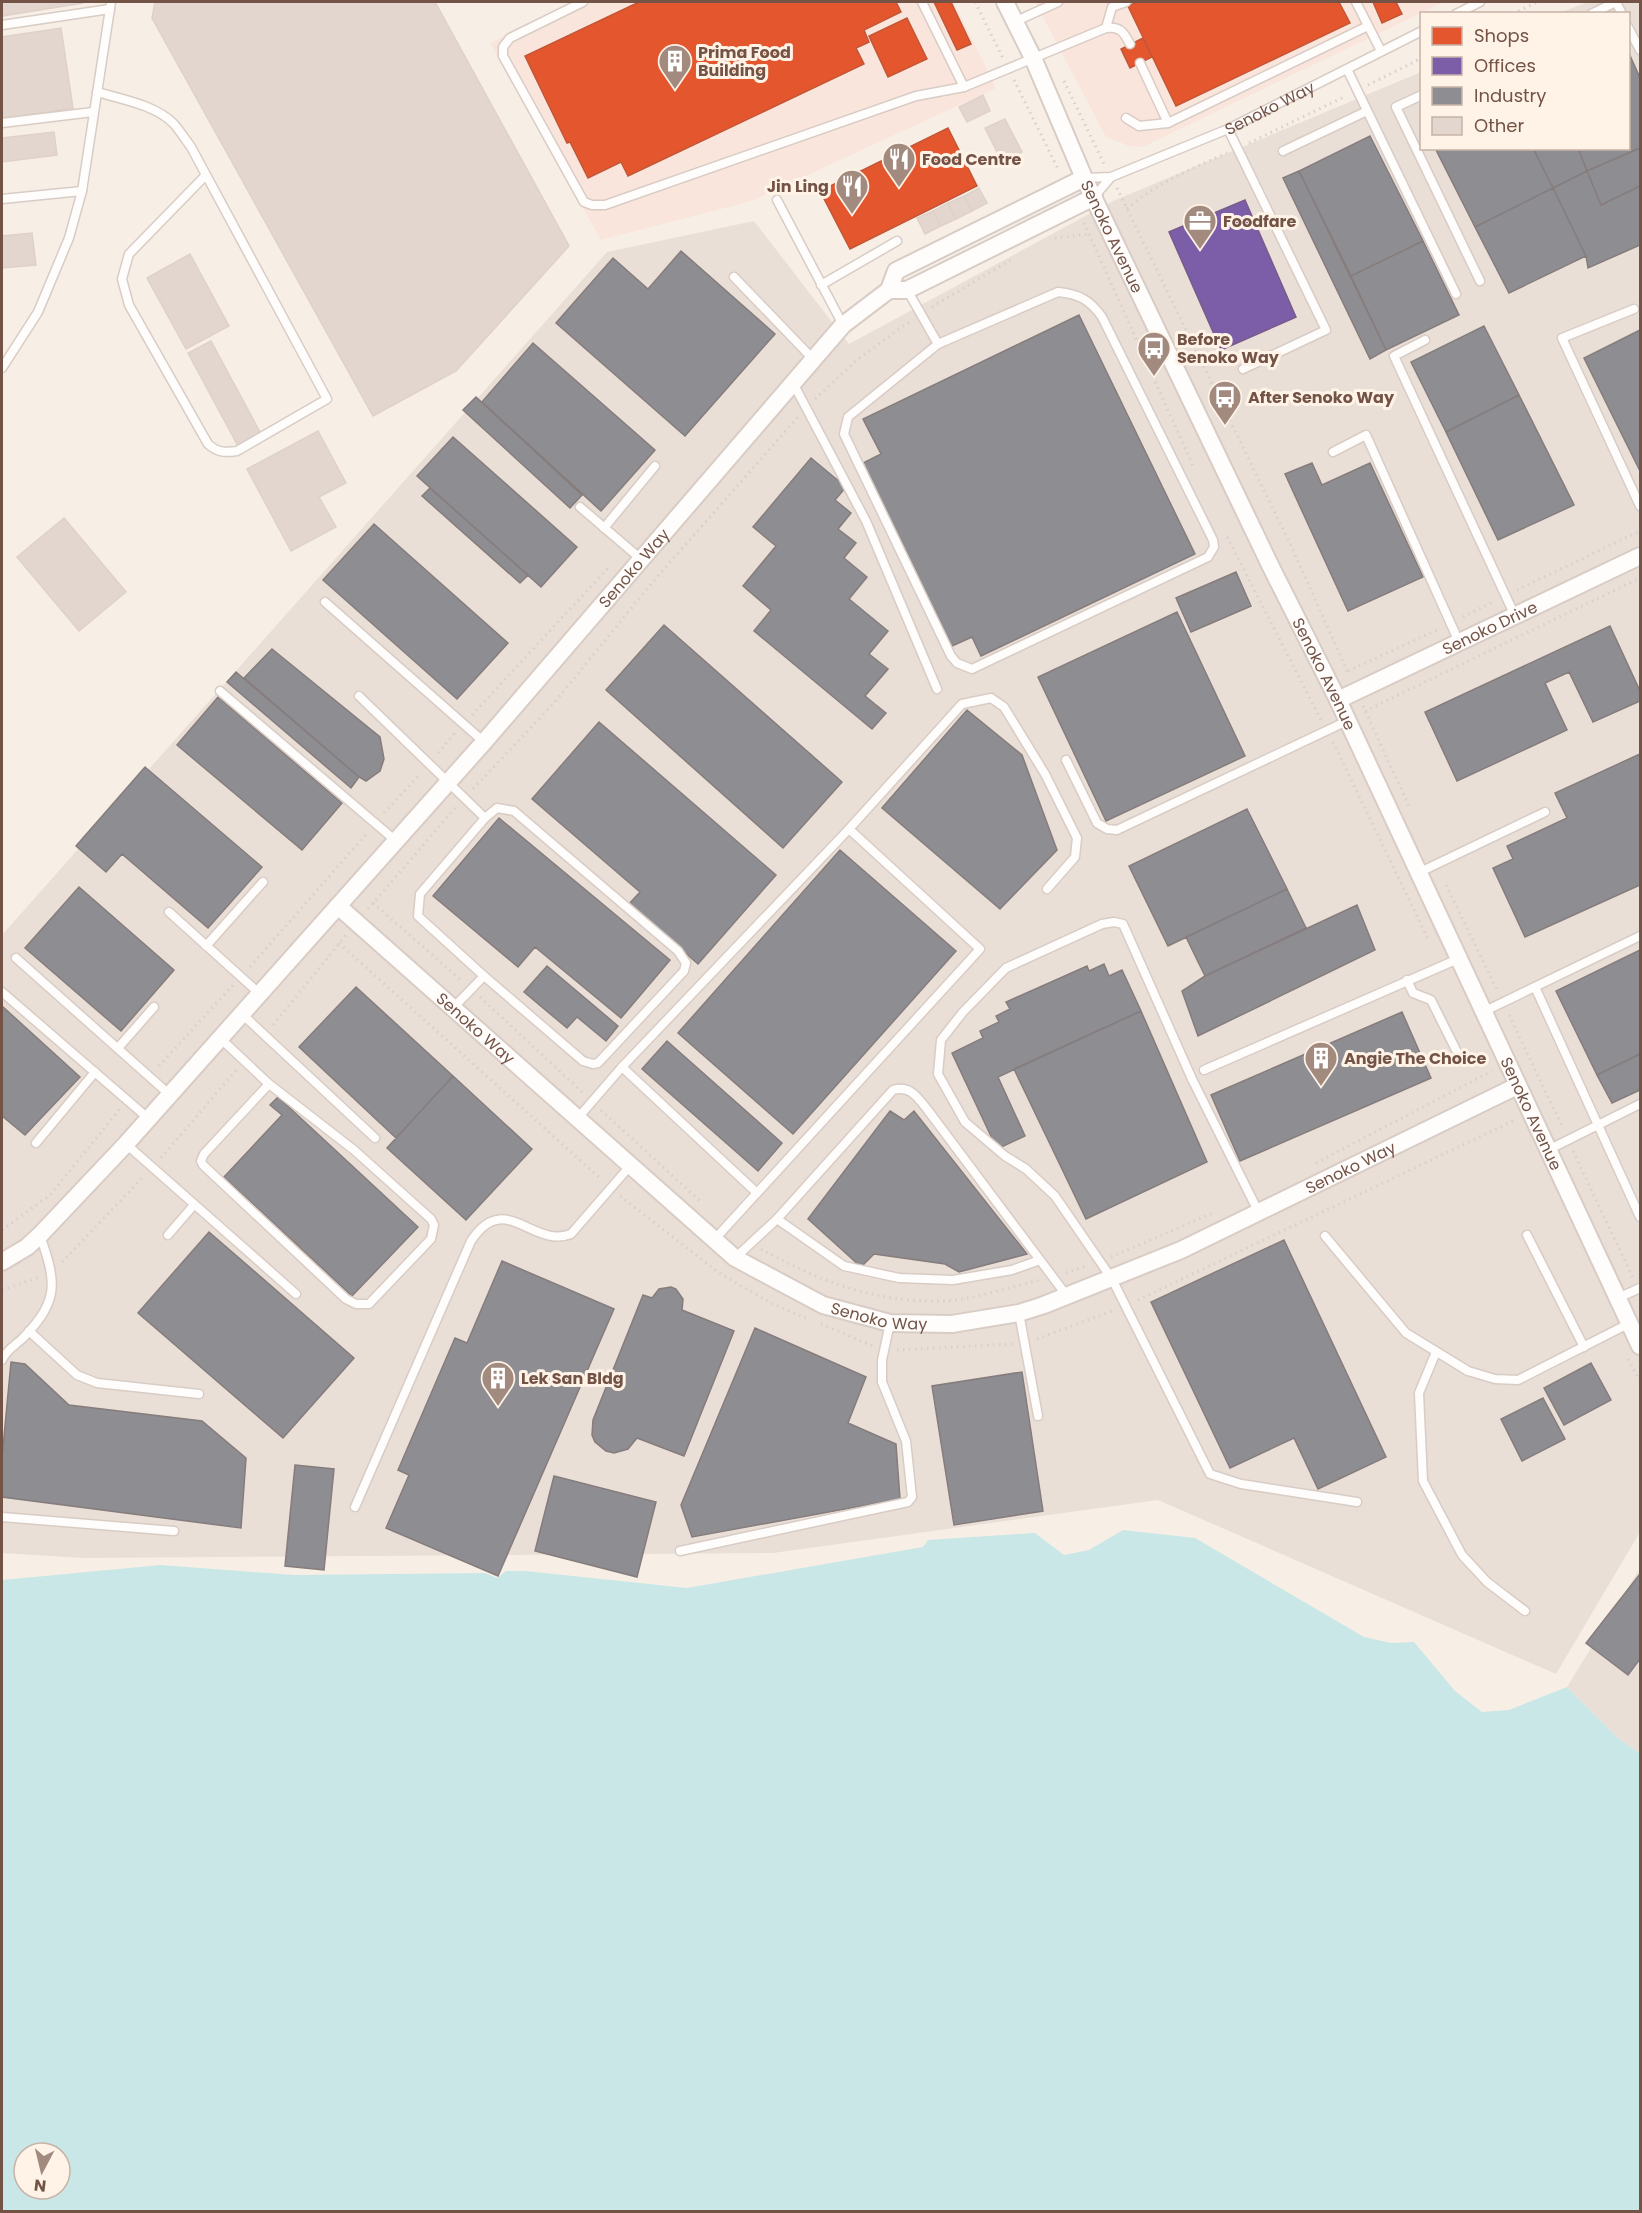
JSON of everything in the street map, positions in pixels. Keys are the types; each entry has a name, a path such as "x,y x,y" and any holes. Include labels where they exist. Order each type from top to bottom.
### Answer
{"street":[{"name":"Senoko Avenue","path":"1005,2 1033,58 1084,178 1272,569 1338,700 1517,1086 1641,1346"},
{"name":"Senoko Way","path":"896,271 1084,178"},
{"name":"Senoko Way","path":"2,1262 27,1247 40,1235 149,1119 484,742 843,325 889,290 907,290 1094,197"},
{"path":"889,290 896,271"},
{"name":"Senoko Drive","path":"1338,700 1641,556"},
{"name":"Senoko Way","path":"338,906 713,1241 735,1258 823,1305 890,1323 952,1324 1019,1313 1112,1279 1181,1250 1517,1086"}],"lane":[{"path":"583,2 510,38 503,47 503,56 584,202 605,206 916,96 964,87 1106,28 1114,27 1122,30 1130,44"},
{"path":"922,2 964,87"},
{"path":"1106,28 1112,7 1126,2"},
{"path":"1356,2 1381,51"},
{"path":"1460,12 1480,2"},
{"path":"1595,12 1616,2 1621,12"},
{"path":"1014,22 1053,3"},
{"path":"2,25 111,5 82,191 69,238 38,312 2,368"},
{"path":"1126,118 1139,126 1168,123 1368,26"},
{"path":"1630,29 1641,50"},
{"name":"Senoko Way","path":"1084,178 1111,177 1228,129 1420,32"},
{"path":"1140,63 1168,123"},
{"path":"1347,69 1456,294"},
{"path":"96,92 129,101 164,116 191,147 327,399 237,451 214,450 207,444 129,306 122,279 129,254 205,176"},
{"path":"1420,96 1396,107 1480,281"},
{"path":"1282,151 1368,111"},
{"path":"2,123 93,112"},
{"path":"1228,129 1326,330 1243,369"},
{"name":"Senoko Way","path":"1094,197 1111,177"},
{"path":"2,199 82,191"},
{"path":"777,200 843,325"},
{"path":"821,285 897,241"},
{"path":"896,271 939,344"},
{"path":"734,277 813,359"},
{"path":"1058,292 1086,299 1102,317 1213,540 1212,553 972,669 957,663 844,434 844,425 848,417 939,344 1058,292"},
{"path":"1634,309 1562,338 1641,506"},
{"path":"1425,340 1394,356 1515,616"},
{"path":"793,383 866,521 938,689"},
{"path":"1333,452 1366,435 1459,642"},
{"path":"604,528 655,466"},
{"path":"580,507 642,560"},
{"path":"325,602 484,742"},
{"path":"220,691 396,841"},
{"path":"359,696 485,818"},
{"path":"577,1119 622,1067 849,829 962,704 991,698 1004,707 1045,774 1077,838 1076,857 1047,889"},
{"path":"1066,760 1097,823 1107,829 1117,830 1347,721"},
{"path":"497,808 514,812 678,951 685,958 686,963 684,971 636,1025 598,1063 592,1064 584,1061 484,976 418,916 417,910 420,894 485,818 497,808"},
{"path":"1418,873 1545,812"},
{"path":"713,1241 980,949 849,829"},
{"path":"206,946 263,882"},
{"path":"169,912 260,994"},
{"path":"1258,1211 1192,1079 1123,924 1114,922 1102,924 1006,968 963,1012 941,1041 938,1074 965,1122 1005,1156 1026,1169 1055,1196 1112,1279 1210,1474 1241,1484 1357,1502"},
{"path":"1483,1012 1641,936"},
{"path":"16,958 170,1095"},
{"path":"1204,1070 1458,958"},
{"path":"453,1008 484,976"},
{"path":"1407,980 1413,993 1433,1002 1458,1054"},
{"path":"1535,987 1641,1217"},
{"path":"2,992 149,1119"},
{"path":"118,1048 154,1006"},
{"path":"243,1014 375,1138"},
{"path":"220,1038 269,1084 354,1150 431,1219 434,1226 431,1239 369,1304 356,1304 346,1299 201,1161 269,1084"},
{"path":"622,1067 757,1193"},
{"path":"36,1143 95,1072"},
{"path":"735,1258 777,1219 893,1090 900,1088 914,1093 1067,1296"},
{"path":"1548,1150 1641,1104"},
{"path":"126,1144 193,1206 296,1294"},
{"path":"355,1507 471,1241 478,1230 490,1220 502,1219 564,1237 571,1234 630,1166"},
{"path":"168,1235 193,1206"},
{"path":"777,1219 844,1266 899,1278 953,1280 1012,1270 1040,1260"},
{"path":"2,1360 45,1312 52,1297 52,1273 40,1235"},
{"path":"1527,1235 1584,1347"},
{"path":"1325,1236 1406,1333 1467,1371 1495,1379 1518,1380 1629,1323"},
{"path":"1618,1298 1641,1288"},
{"path":"1019,1313 1038,1416"},
{"path":"680,1551 908,1502 912,1497 906,1442 882,1383 884,1350 890,1323"},
{"path":"29,1331 77,1375 86,1379 97,1383 199,1394"},
{"path":"1436,1352 1419,1393 1423,1480 1462,1555 1487,1582 1525,1611"},
{"path":"2,1517 174,1531"}],"path":[{"path":"975,2 1067,187"},
{"path":"1517,12 1537,2"},
{"path":"1050,52 1294,552 1356,691"},
{"path":"1127,209 1145,193 1172,177 1238,148 1420,59"},
{"path":"1077,206 1197,475"},
{"path":"1053,239 1063,235 1089,234"},
{"path":"265,1035 356,922 464,798 554,703 651,584 806,407 858,359 922,313 1013,259"},
{"path":"1223,528 1322,721"},
{"path":"1365,711 1641,578"},
{"path":"339,943 611,1188 719,1273 773,1304 884,1350 1025,1343 1126,1306 1515,1120"},
{"path":"2,1290 52,1273 152,1168 244,1061"},
{"path":"1314,1164 1492,1071"}],"shaded area":[{"path":"577,2 954,2 996,88 752,201 601,240 490,43"},
{"path":"1035,2 1444,2 1143,147 1129,146 1106,137"},
{"path":"1588,2 1640,2 1640,1532 1556,1674 1158,1500 773,1553 83,1558 2,1553 2,935 607,252 754,221 849,344 1113,201 1420,72 1420,150 1630,150 1630,12 1562,12"},
{"path":"1640,1568 1640,1754 1617,1737 1567,1687"}],"water":[{"path":"1123,1530 1195,1538 1364,1637 1391,1643 1414,1642 1455,1691 1482,1712 1509,1710 1567,1687 1617,1737 1640,1754 1640,2211 2,2211 2,1580 161,1565 294,1575 485,1573 497,1578 506,1571 525,1571 687,1588 923,1547 928,1540 1035,1533 1064,1555 1089,1550"}],"building: Shops":[{"name":"Prima Food Building","path":"639,2 896,2 901,12 864,30 869,42 856,48 864,64 628,176 621,162 588,178 570,142 567,143 525,56"},
{"path":"934,2 951,2 971,44 957,50"},
{"path":"1137,2 1339,2 1350,23 1176,106 1128,6"},
{"path":"1373,2 1396,2 1402,14 1382,23"},
{"path":"907,18 927,59 888,77 869,36"},
{"path":"1143,38 1152,57 1130,68 1121,49"},
{"name":"Food Centre","path":"948,128 977,186 850,249 820,191"}],"building: Offices":[{"path":"1245,200 1296,317 1221,350 1169,232"}],"building: Industry":[{"path":"1630,56 1640,78 1640,148 1587,171 1579,150 1630,150"},
{"path":"1370,136 1423,241 1351,276 1299,171"},
{"path":"1640,148 1640,186 1601,205 1587,171"},
{"path":"1436,150 1534,150 1553,188 1475,227"},
{"path":"1534,150 1579,150 1587,171 1553,188"},
{"path":"1299,171 1386,350 1370,359 1283,178"},
{"path":"1587,171 1601,205 1640,186 1640,245 1588,268 1586,256 1553,188"},
{"path":"1553,188 1586,256 1509,293 1475,227"},
{"path":"1423,241 1459,315 1386,350 1351,276"},
{"path":"681,251 775,334 685,436 556,323 613,258 648,289"},
{"path":"1079,315 1195,554 981,656 972,637 952,646 863,463 881,454 863,419"},
{"path":"1484,326 1519,395 1446,432 1411,362"},
{"path":"1640,330 1640,468 1639,469 1584,358"},
{"path":"533,343 655,450 601,511 482,402"},
{"path":"1519,395 1574,505 1498,540 1446,432"},
{"path":"476,397 582,495 570,508 463,410"},
{"path":"453,437 577,547 541,587 417,476"},
{"path":"811,458 846,487 835,500 851,513 838,529 856,543 844,558 867,577 849,599 888,631 869,654 888,669 865,696 886,713 872,729 754,631 771,610 743,586 776,546 753,527"},
{"path":"1312,463 1322,485 1370,463 1423,577 1348,611 1285,474"},
{"path":"430,488 528,575 520,583 422,496"},
{"path":"374,524 508,643 457,699 323,580"},
{"path":"1236,572 1251,606 1191,632 1176,598"},
{"path":"1177,612 1245,756 1106,821 1038,677"},
{"path":"664,625 842,782 783,848 606,690"},
{"path":"1610,626 1640,691 1640,701 1593,722 1569,672 1545,683 1567,730 1457,781 1425,712"},
{"path":"272,649 380,737 384,759 380,771 366,781 359,777 244,678"},
{"path":"236,672 359,777 351,788 227,682"},
{"path":"218,697 342,803 302,850 177,745"},
{"path":"967,710 1022,755 1057,850 1000,909 882,808"},
{"path":"599,722 776,875 698,964 629,904 640,892 532,799"},
{"path":"1640,754 1640,885 1525,937 1493,868 1513,859 1507,846 1567,818 1555,793"},
{"path":"145,767 262,867 208,928 122,854 106,872 76,846"},
{"path":"1247,809 1287,889 1168,946 1129,866"},
{"path":"499,818 670,960 621,1018 535,947 518,967 433,896"},
{"path":"840,850 956,951 793,1134 678,1033"},
{"path":"79,887 174,970 121,1031 25,948"},
{"path":"1287,889 1306,928 1205,976 1186,937"},
{"path":"1357,905 1375,950 1198,1036 1182,991 1205,976"},
{"path":"1640,950 1640,1054 1597,1075 1556,991"},
{"path":"1104,964 1109,976 1122,970 1141,1011 998,1077 1025,1136 997,1149 952,1053 983,1038 980,1031 999,1022 996,1016 1010,1009 1006,1002 1087,966 1089,971"},
{"path":"547,966 618,1026 606,1041 577,1017 567,1028 524,992"},
{"path":"356,987 453,1076 396,1138 299,1047"},
{"path":"2,1006 80,1077 25,1135 2,1116"},
{"path":"1141,1011 1207,1162 1086,1219 1014,1069"},
{"name":"Angie The Choice","path":"1402,1012 1431,1078 1240,1161 1211,1095"},
{"path":"667,1041 782,1143 758,1171 642,1069"},
{"path":"1640,1054 1640,1090 1612,1103 1597,1075"},
{"path":"453,1076 532,1149 466,1220 387,1148"},
{"path":"278,1097 418,1227 352,1296 224,1177 282,1115 270,1105"},
{"path":"890,1111 904,1120 914,1111 1027,1254 959,1272 945,1264 874,1254 861,1267 808,1219"},
{"path":"209,1232 354,1358 283,1438 138,1313"},
{"path":"1284,1240 1386,1457 1318,1489 1294,1438 1230,1468 1151,1302"},
{"name":"Lek San Bldg","path":"502,1261 614,1309 498,1576 386,1528 409,1475 398,1470 455,1338 467,1343"},
{"path":"671,1287 676,1289 683,1299 682,1310 734,1331 684,1456 637,1438 628,1449 614,1453 606,1451 595,1442 592,1435 593,1420 643,1295 652,1298 659,1289"},
{"path":"755,1328 866,1377 848,1423 896,1444 900,1499 692,1537 681,1505"},
{"path":"11,1362 25,1364 69,1405 202,1421 246,1458 241,1528 2,1497 2,1458"},
{"path":"1591,1363 1611,1400 1564,1425 1544,1388"},
{"path":"1022,1372 1043,1511 954,1525 932,1386"},
{"path":"1543,1398 1565,1439 1522,1461 1501,1419"},
{"path":"295,1465 334,1469 324,1570 285,1566"},
{"path":"554,1476 656,1502 637,1577 535,1551"},
{"path":"1640,1574 1640,1659 1628,1675 1586,1643"}],"building: Other":[{"path":"2,2 83,2 83,3 2,16"},
{"path":"155,2 435,2 569,246 456,371 373,416 152,18"},
{"path":"61,28 73,108 2,119 2,37"},
{"path":"983,95 990,111 967,122 959,107"},
{"path":"1005,119 1022,152 1002,162 985,128"},
{"path":"54,132 57,155 2,162 2,138"},
{"path":"979,188 987,203 972,211 964,196"},
{"path":"964,196 972,211 956,219 948,203"},
{"path":"948,203 956,219 941,226 933,211"},
{"path":"933,211 941,226 925,234 917,218"},
{"path":"32,233 36,265 2,268 2,236"},
{"path":"190,254 229,326 186,349 147,278"},
{"path":"211,341 261,434 238,446 188,353"},
{"path":"318,431 346,483 319,497 336,527 291,551 247,469"},
{"path":"64,518 126,592 79,631 17,557"}],"place":[{"name":"Prima Food Building","path":"675,90"},
{"name":"Food Centre","path":"899,188"},
{"name":"Jin Ling","path":"852,215"},
{"name":"Foodfare","path":"1200,250"},
{"name":"Before Senoko Way","path":"1154,377"},
{"name":"After Senoko Way","path":"1225,426"},
{"name":"Angie The Choice","path":"1321,1087"},
{"name":"Lek San Bldg","path":"498,1407"}]}
